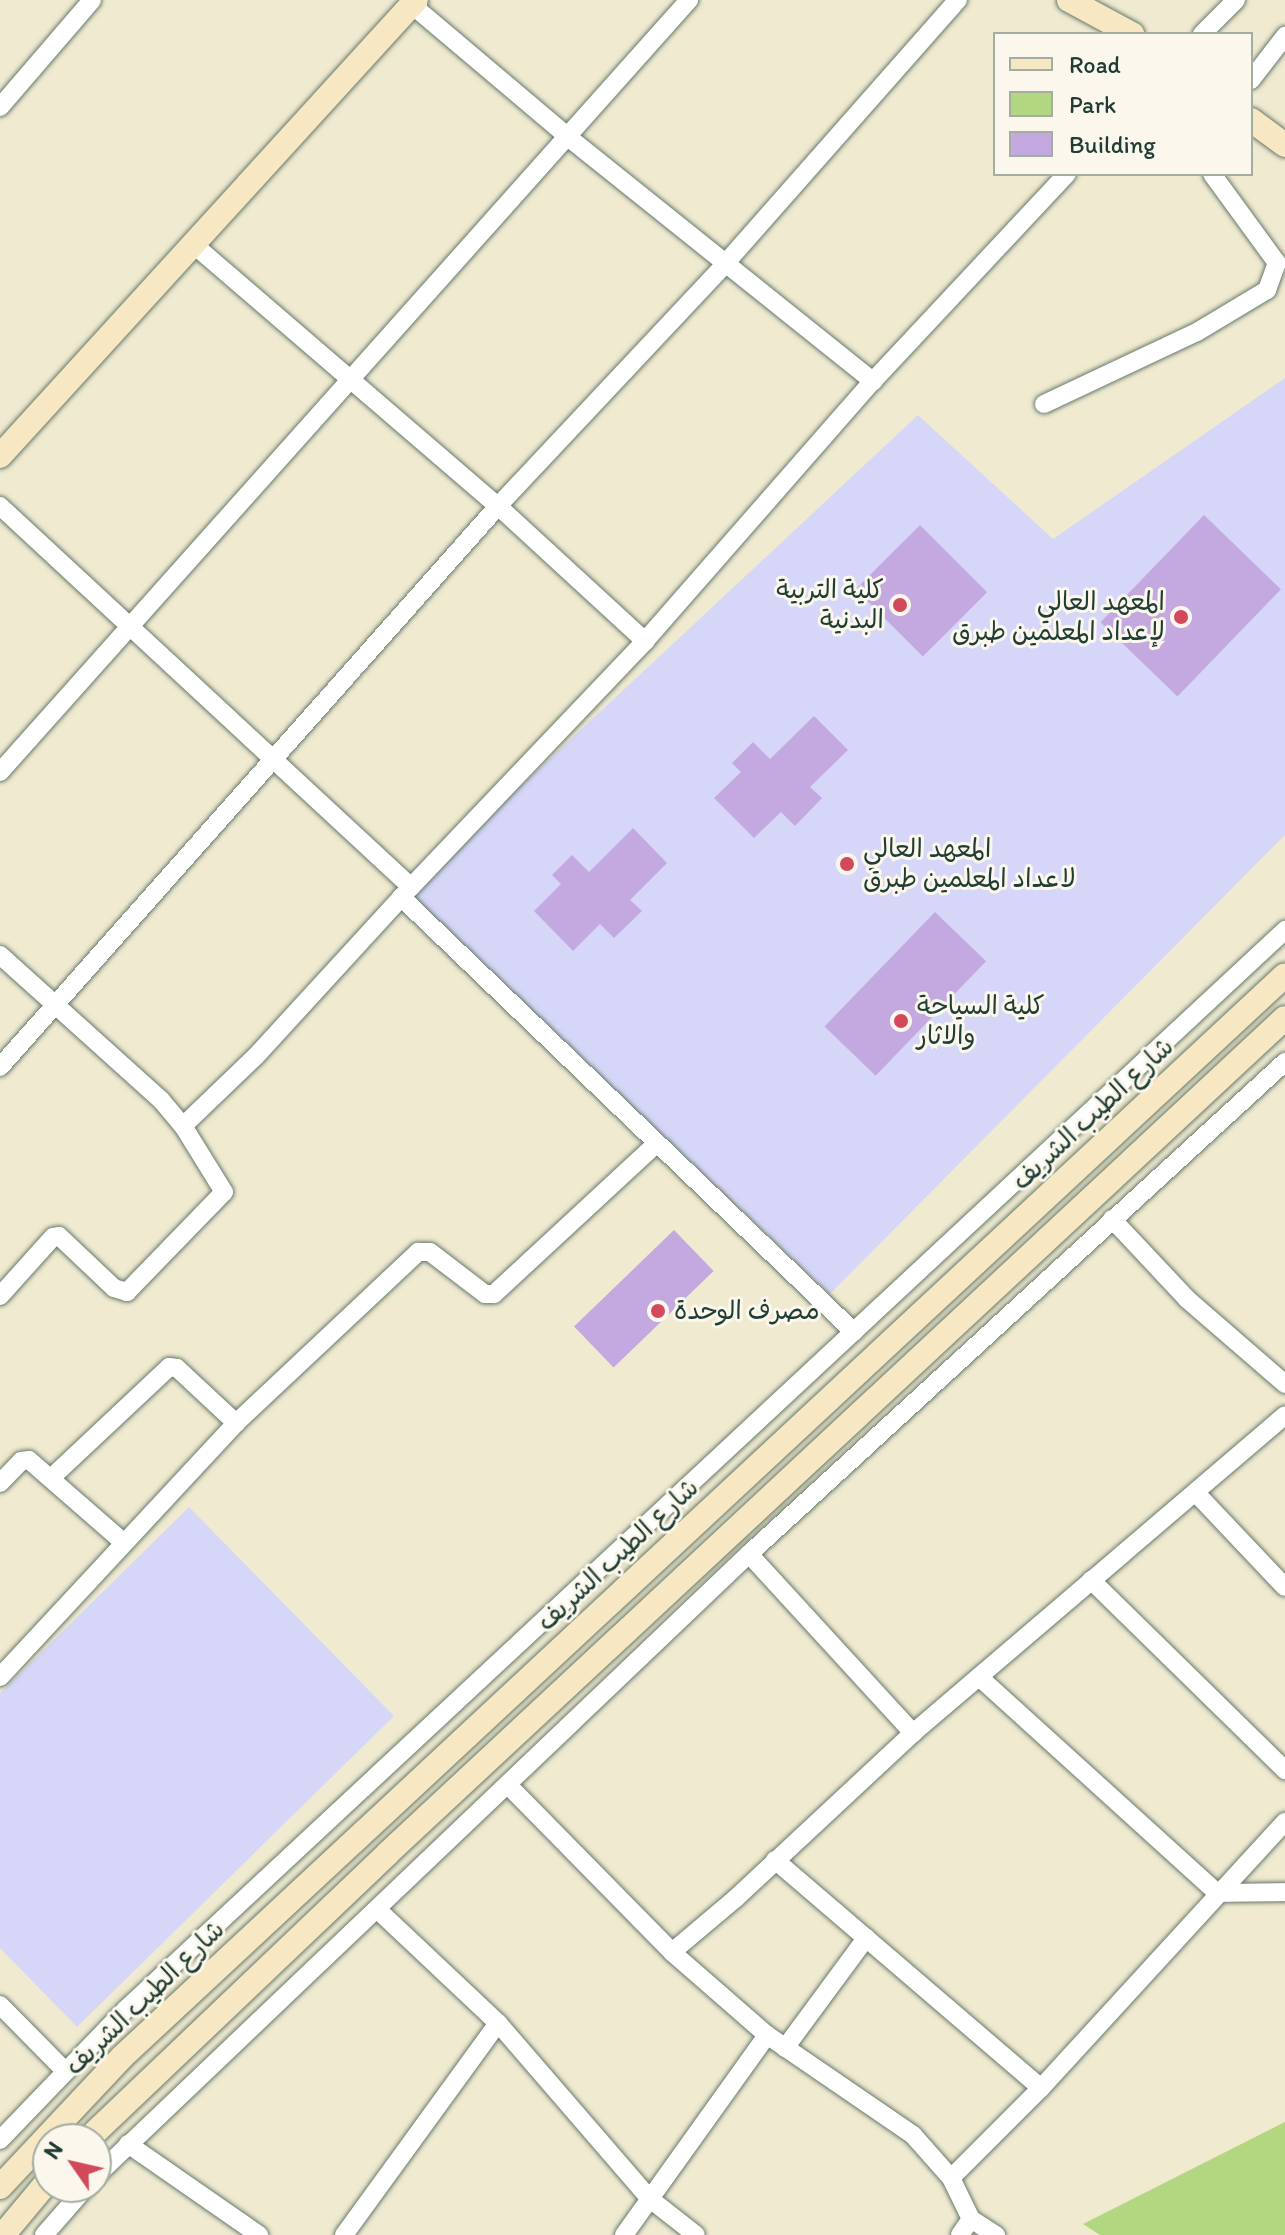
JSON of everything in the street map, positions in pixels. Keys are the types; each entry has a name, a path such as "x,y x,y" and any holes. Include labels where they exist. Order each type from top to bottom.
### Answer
{"main road":[{"path":"1069,0 1128,32"},
{"path":"0,456 414,2"},
{"path":"1253,121 1285,145"},
{"name":"شارع الطيب الشريف","path":"0,2187 133,2046 1285,975"},
{"path":"105,2123 399,1843 1285,1018"},
{"path":"3,2235 32,2200"}],"street":[{"path":"0,107 92,0"},
{"path":"0,772 689,0"},
{"path":"0,1067 498,506 724,265 958,0"},
{"path":"1204,32 1236,0"},
{"path":"414,2 568,137 724,265 873,381"},
{"path":"1253,77 1285,36"},
{"path":"183,1126 256,1056 406,892 645,641 873,381 1065,176"},
{"path":"1044,404 1197,332 1267,290 1277,263 1213,176"},
{"path":"193,244 498,506 645,641"},
{"path":"0,506 273,761 655,1145 854,1332"},
{"path":"0,2140 64,2070 1285,930"},
{"path":"0,955 161,1100 183,1126 224,1192 127,1292 114,1288 59,1236 53,1237 0,1296"},
{"path":"112,2160 749,1554 1285,1062"},
{"path":"0,1677 236,1423 418,1252 430,1252 485,1294 494,1294 655,1145"},
{"path":"1112,1219 1187,1299 1285,1384"},
{"path":"51,1478 169,1367 177,1368 236,1423"},
{"path":"672,1952 913,1733 1285,1415"},
{"path":"0,1483 24,1460 32,1461 124,1543"},
{"path":"1196,1493 1285,1587"},
{"path":"749,1554 913,1733"},
{"path":"1091,1580 1285,1770"},
{"path":"979,1677 1217,1893 1264,1889 1285,1892"},
{"path":"508,1785 672,1952 767,2035 902,2126 951,2178 966,2227 996,2235"},
{"path":"951,2178 1041,2088 1285,1822"},
{"path":"775,1860 1041,2088"},
{"path":"378,1910 498,2023 650,2199 696,2235"},
{"path":"785,2048 866,1938"},
{"path":"0,2005 64,2070"},
{"path":"344,2235 498,2023"},
{"path":"624,2235 767,2035"},
{"path":"128,2144 259,2235"},
{"path":"44,2235 72,2203"}],"shaded area":[{"name":"المعهد العالي لاعداد المعلمين طبرق","path":"1285,378 1285,835 830,1294 406,893 918,415 1053,539"},
{"path":"189,1507 394,1716 77,2027 0,1948 0,1693"}],"green space":[{"path":"1285,2122 1285,2235 1100,2235 1083,2224"}],"building":[{"path":"1204,515 1281,589 1177,697 1100,622"},
{"path":"920,525 987,592 923,657 856,589"},
{"path":"814,716 848,750 810,787 822,798 795,826 781,812 754,838 714,798 741,772 732,763 753,742 770,759"},
{"path":"633,828 667,863 630,900 642,911 614,938 600,924 573,951 534,911 561,884 552,875 572,855 589,872"},
{"path":"935,912 986,961 876,1076 825,1026"},
{"path":"674,1230 714,1271 614,1368 574,1327"}],"place":[{"name":"كلية التربية البدنية","path":"900,605"},
{"name":"المعهد العالي لإعداد المعلمين طبرق","path":"1181,617"},
{"name":"المعهد العالي لاعداد المعلمين طبرق","path":"847,864"},
{"name":"كلية السياحة والاثار","path":"901,1021"},
{"name":"مصرف الوحدة","path":"658,1311"}]}
